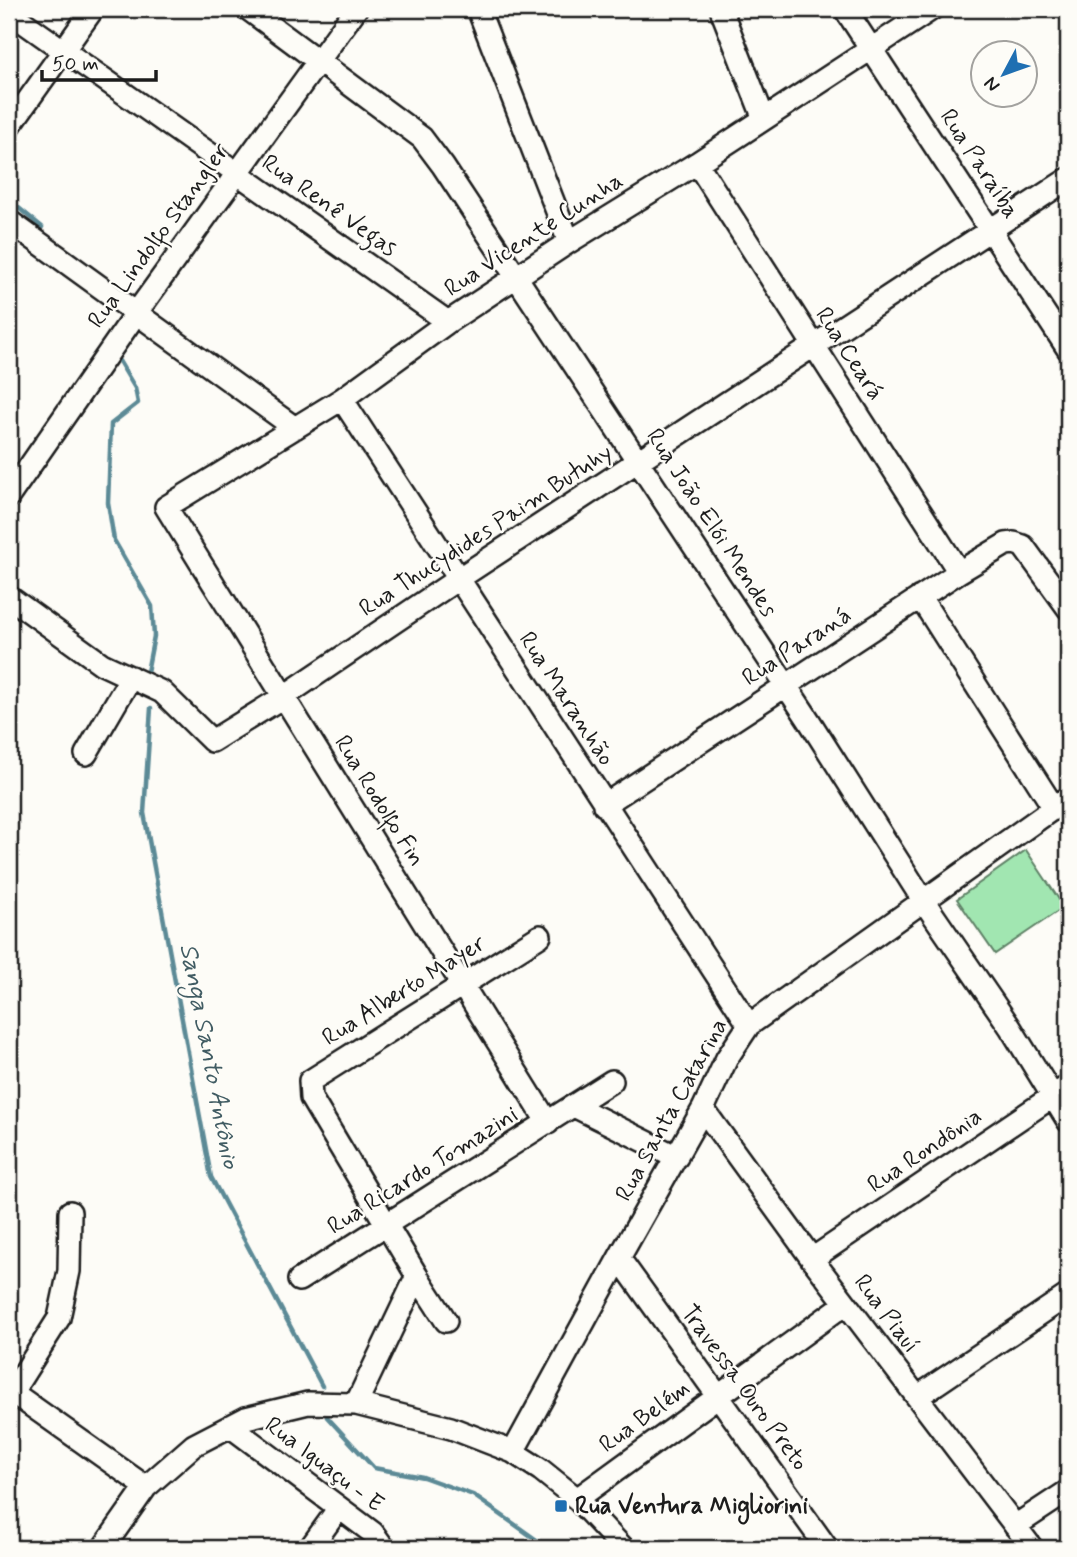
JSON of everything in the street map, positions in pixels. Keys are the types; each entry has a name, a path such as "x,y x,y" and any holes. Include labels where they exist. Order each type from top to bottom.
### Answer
{"street":[{"path":"9,127 93,9"},
{"name":"Rua João Elói Mendes","path":"248,9 422,138 639,461 923,900 1010,1027 1061,1091 1068,1121"},
{"name":"Rua Lindolfo Stangler","path":"9,496 136,312 356,9"},
{"path":"478,9 569,242"},
{"name":"Rua Paraíba","path":"845,9 1068,349"},
{"name":"Rua Vicente Cunha","path":"166,507 342,399 448,322 516,277 932,9"},
{"name":"Rua Renê Vegas","path":"9,12 448,322"},
{"path":"722,12 764,119"},
{"name":"Rua Ceará","path":"696,163 959,572"},
{"name":"Rua Thucydides Paim Butuhy","path":"131,677 162,692 212,741 283,697 458,579 1068,179"},
{"path":"9,221 295,428"},
{"name":"Rua Maranhão","path":"342,399 748,1025"},
{"name":"Rua Rodolfo Fin","path":"166,507 548,1124"},
{"name":"Rua Paraná","path":"604,805 920,597 1006,544 1014,542 1023,546 1068,608"},
{"path":"9,597 102,664 131,677 86,754"},
{"path":"920,597 1061,803"},
{"name":"Rua Santa Catarina","path":"513,1452 677,1157 727,1058 748,1025 1061,803"},
{"name":"Rua Alberto Mayer","path":"387,1223 311,1098 310,1081 540,936"},
{"name":"Rua Ricardo Tomazini","path":"299,1280 612,1081"},
{"name":"Rua Rondônia","path":"812,1259 1061,1091"},
{"path":"574,1106 677,1157"},
{"name":"Rua Piauí","path":"703,1109 845,1304 1032,1548"},
{"path":"70,1212 69,1271 59,1318 10,1393 146,1487"},
{"path":"387,1223 416,1276 446,1321"},
{"name":"Travessa Ouro Preto","path":"619,1258 827,1548"},
{"path":"356,1404 416,1276"},
{"path":"917,1397 1068,1296"},
{"name":"Rua Belém","path":"577,1499 845,1304"},
{"path":"103,1548 146,1487 194,1444 246,1419 308,1403 356,1404 451,1428 513,1452 577,1499 623,1548"},
{"name":"Rua Iguaçu - E","path":"230,1426 339,1508 378,1541 398,1548"},
{"path":"1015,1526 1068,1492"},
{"path":"310,1548 339,1508"}],"green space":[{"path":"1026,850 1064,907 995,954 957,899"}],"waterway":[{"name":"Sanga Santo Antônio","path":"9,200 42,227"},
{"name":"Sanga Santo Antônio","path":"119,361 135,388 138,403 111,424 108,503 114,540 152,606 154,636 147,672"},
{"name":"Sanga Santo Antônio","path":"151,708 144,813 211,1177 322,1386"},
{"name":"Sanga Santo Antônio","path":"327,1417 374,1468 423,1477 473,1495 548,1548"}],"place":[{"name":"Rua Ventura Migliorini","path":"561,1506"}]}
